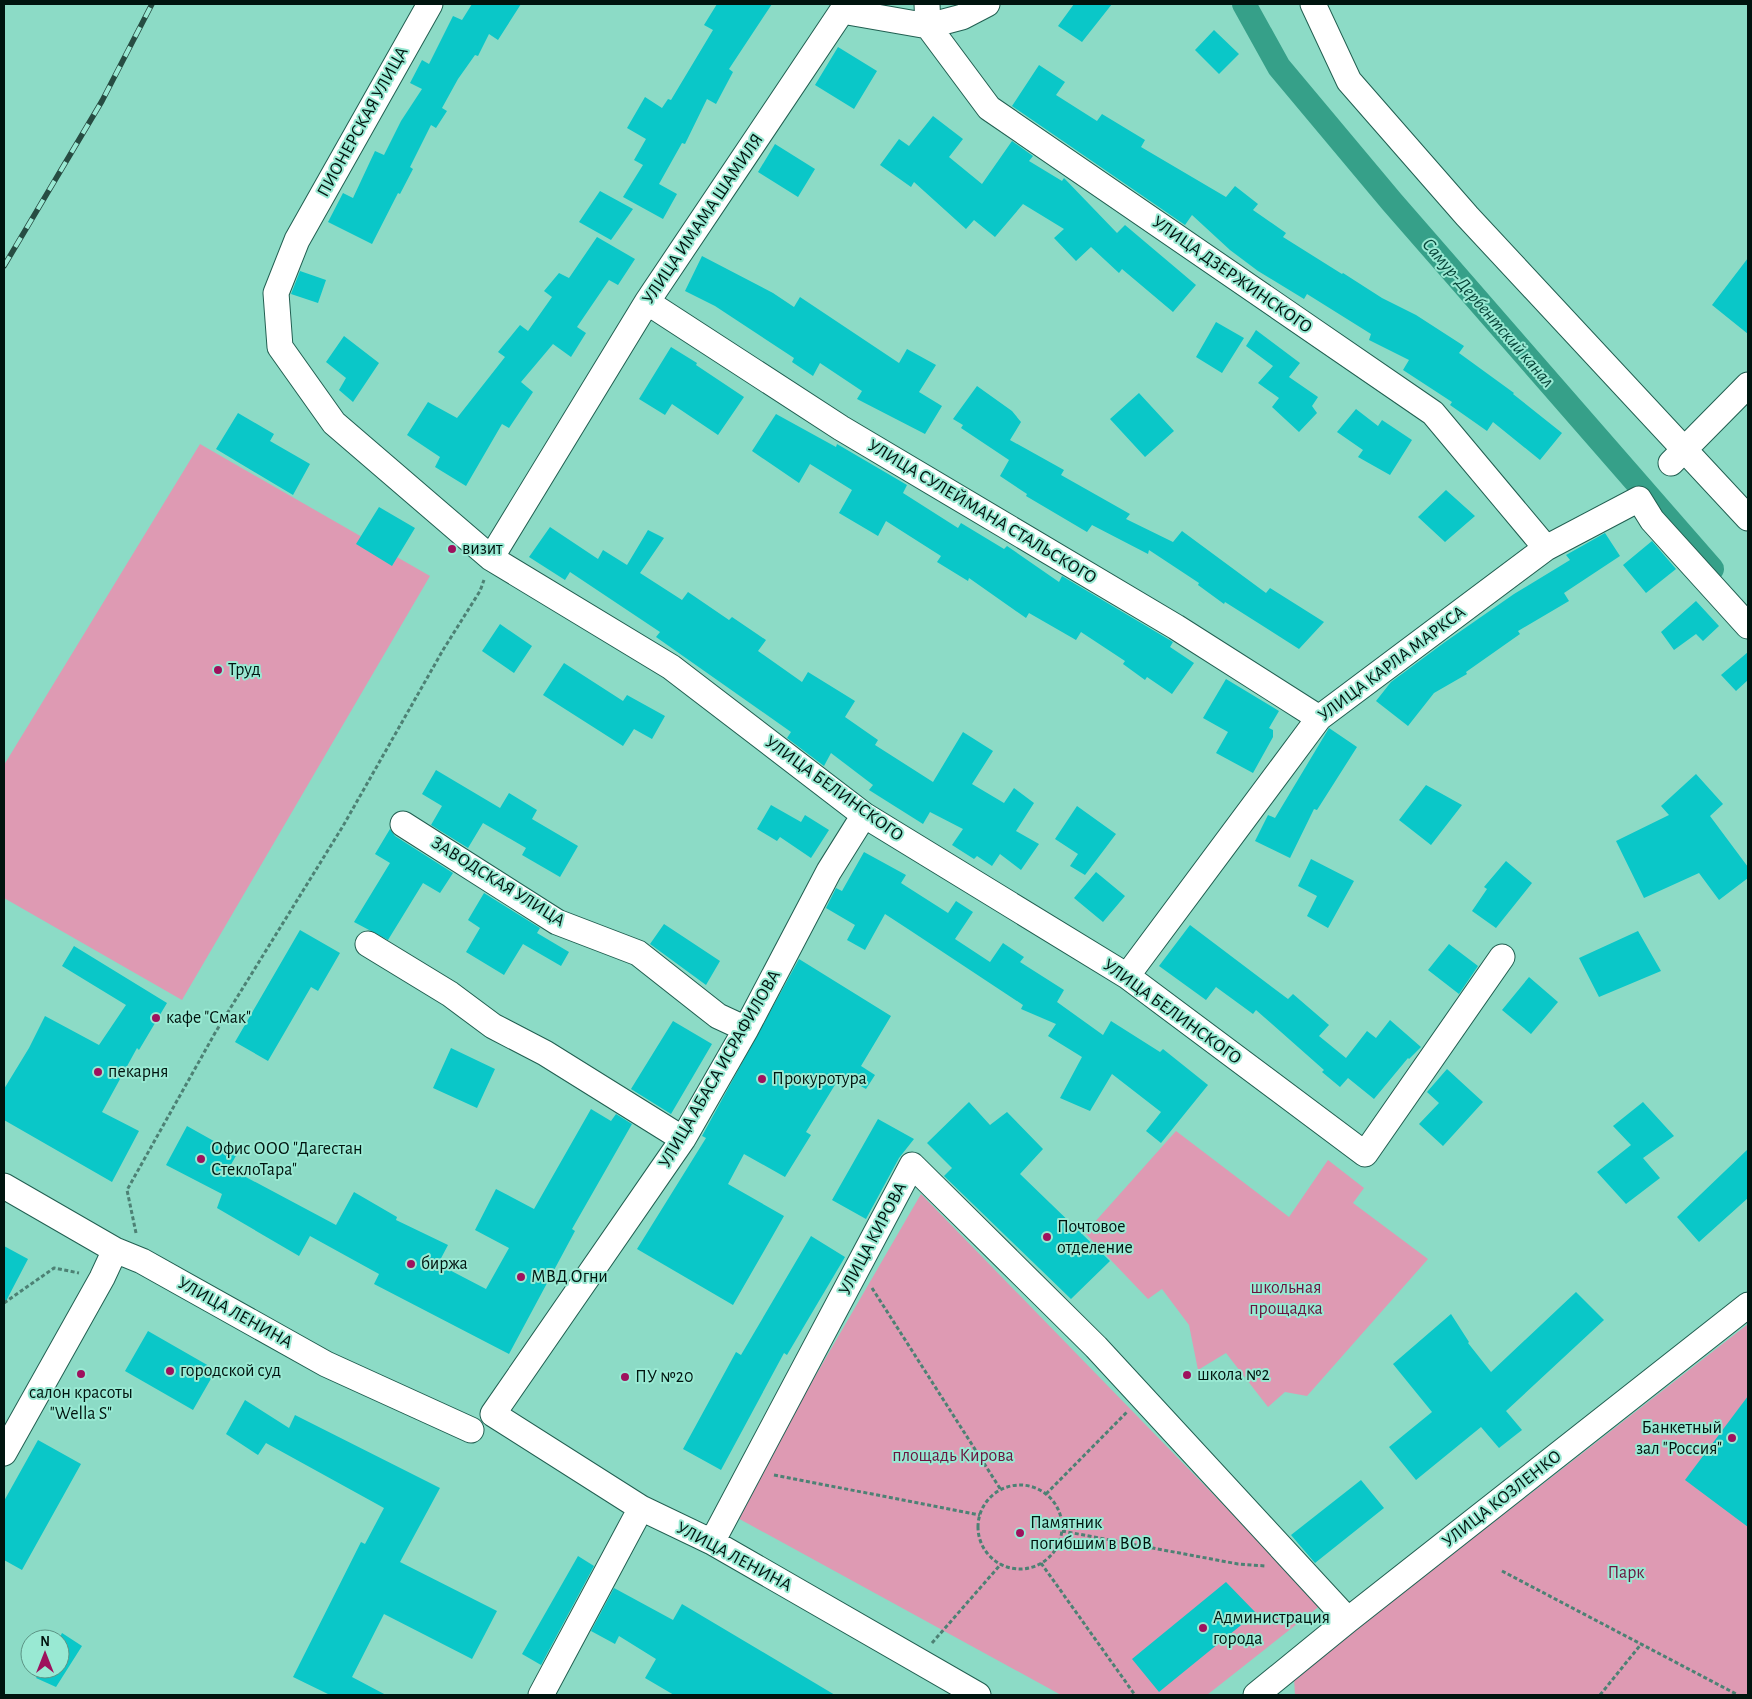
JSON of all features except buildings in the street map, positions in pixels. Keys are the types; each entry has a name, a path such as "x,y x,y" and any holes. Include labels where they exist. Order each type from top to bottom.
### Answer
{"street":[{"name":"ПИОНЕРСКАЯ УЛИЦА","path":"297,240 430,4"},
{"name":"УЛИЦА ИМАМА ШАМИЛЯ","path":"491,558 647,302 842,12 962,17 987,4"},
{"path":"1313,4 1349,82 1677,455 1748,518"},
{"name":"УЛИЦА ДЗЕРЖИНСКОГО","path":"928,15 989,108 1433,413 1546,548"},
{"name":"УЛИЦА БЕЛИНСКОГО","path":"297,240 276,293 280,347 334,423 491,558 671,667 864,815 1127,976 1365,1154 1502,957"},
{"name":"УЛИЦА СУЛЕЙМАНА СТАЛЬСКОГО","path":"647,302 842,428 1176,627 1319,718"},
{"path":"1677,455 1748,385"},
{"name":"УЛИЦА КАРЛА МАРКСА","path":"1127,976 1319,718 1546,548 1639,499 1652,520 1748,626"},
{"name":"УЛИЦА АБАСА ИСРАФИЛОВА","path":"493,1414 684,1139 746,1029 829,870 864,815"},
{"name":"ЗАВОДСКАЯ УЛИЦА","path":"403,824 557,922 638,953 718,1016 746,1029"},
{"path":"368,944 450,994 493,1026 545,1053 684,1139"},
{"name":"УЛИЦА КИРОВА","path":"712,1542 912,1165 1096,1347 1143,1398"},
{"name":"УЛИЦА ЛЕНИНА","path":"4,1186 115,1250 142,1261 326,1364 471,1430"},
{"path":"4,1453 102,1278 115,1250"},
{"name":"УЛИЦА КОЗЛЕНКО","path":"1256,1695 1348,1620 1748,1305"},
{"path":"1143,1398 1348,1620"},
{"name":"УЛИЦА ЛЕНИНА","path":"493,1414 641,1508 712,1542 978,1695"},
{"path":"541,1695 641,1508"}],"path":[{"path":"142,1261 127,1190 215,1034 343,826 443,650 480,591 491,558"},
{"path":"858,1266 1001,1490"},
{"path":"4,1303 54,1268 102,1278"},
{"path":"1046,1494 1143,1398"},
{"path":"749,1474 775,1475 980,1515"},
{"path":"1015,1485 1030,1486 1046,1494 1058,1509 1062,1531 1055,1551 1041,1563 1029,1569 1001,1564 993,1559 980,1540 980,1515 986,1502 1001,1490 1015,1485"},
{"path":"1062,1531 1238,1564 1283,1566 1304,1571"},
{"path":"1041,1563 1135,1695"},
{"path":"917,1659 1001,1564"},
{"path":"1502,1571 1738,1695"},
{"path":"1600,1695 1642,1643"}],"green space":[{"name":"Труд","path":"200,444 430,576 182,1000 4,898 4,765"},
{"name":"школьная прощадка","path":"1176,1131 1289,1217 1328,1160 1364,1188 1353,1203 1428,1259 1307,1396 1285,1392 1268,1407 1226,1353 1198,1370 1189,1325 1162,1289 1148,1299 1085,1233"},
{"name":"площадь Кирова","path":"921,1194 1321,1605 1207,1695 1061,1695 734,1516"},
{"name":"Парк","path":"1748,1324 1748,1695 1295,1695 1294,1678"}],"waterway":[{"name":"Самур-Дербентский канал","path":"1244,4 1279,67 1392,202 1712,569"}],"railway":[{"path":"4,266 102,101 152,4"}],"place":[{"name":"визит","path":"452,549"},
{"name":"Труд","path":"218,670"},
{"name":"кафе \"Смак\"","path":"156,1018"},
{"name":"пекарня","path":"98,1072"},
{"name":"Прокуротура","path":"762,1079"},
{"name":"Офис ООО \"Дагестан СтеклоТара\"","path":"201,1159"},
{"name":"Почтовое отделение","path":"1047,1237"},
{"name":"биржа","path":"411,1264"},
{"name":"МВД Огни","path":"521,1277"},
{"name":"городской суд","path":"170,1371"},
{"name":"салон красоты \"Wella S\"","path":"81,1374"},
{"name":"школа №2","path":"1187,1375"},
{"name":"ПУ №20","path":"625,1377"},
{"name":"Банкетный зал \"Россия\"","path":"1732,1438"},
{"name":"Памятник погибшим в ВОВ","path":"1020,1533"},
{"name":"Администрация города","path":"1203,1628"}]}
